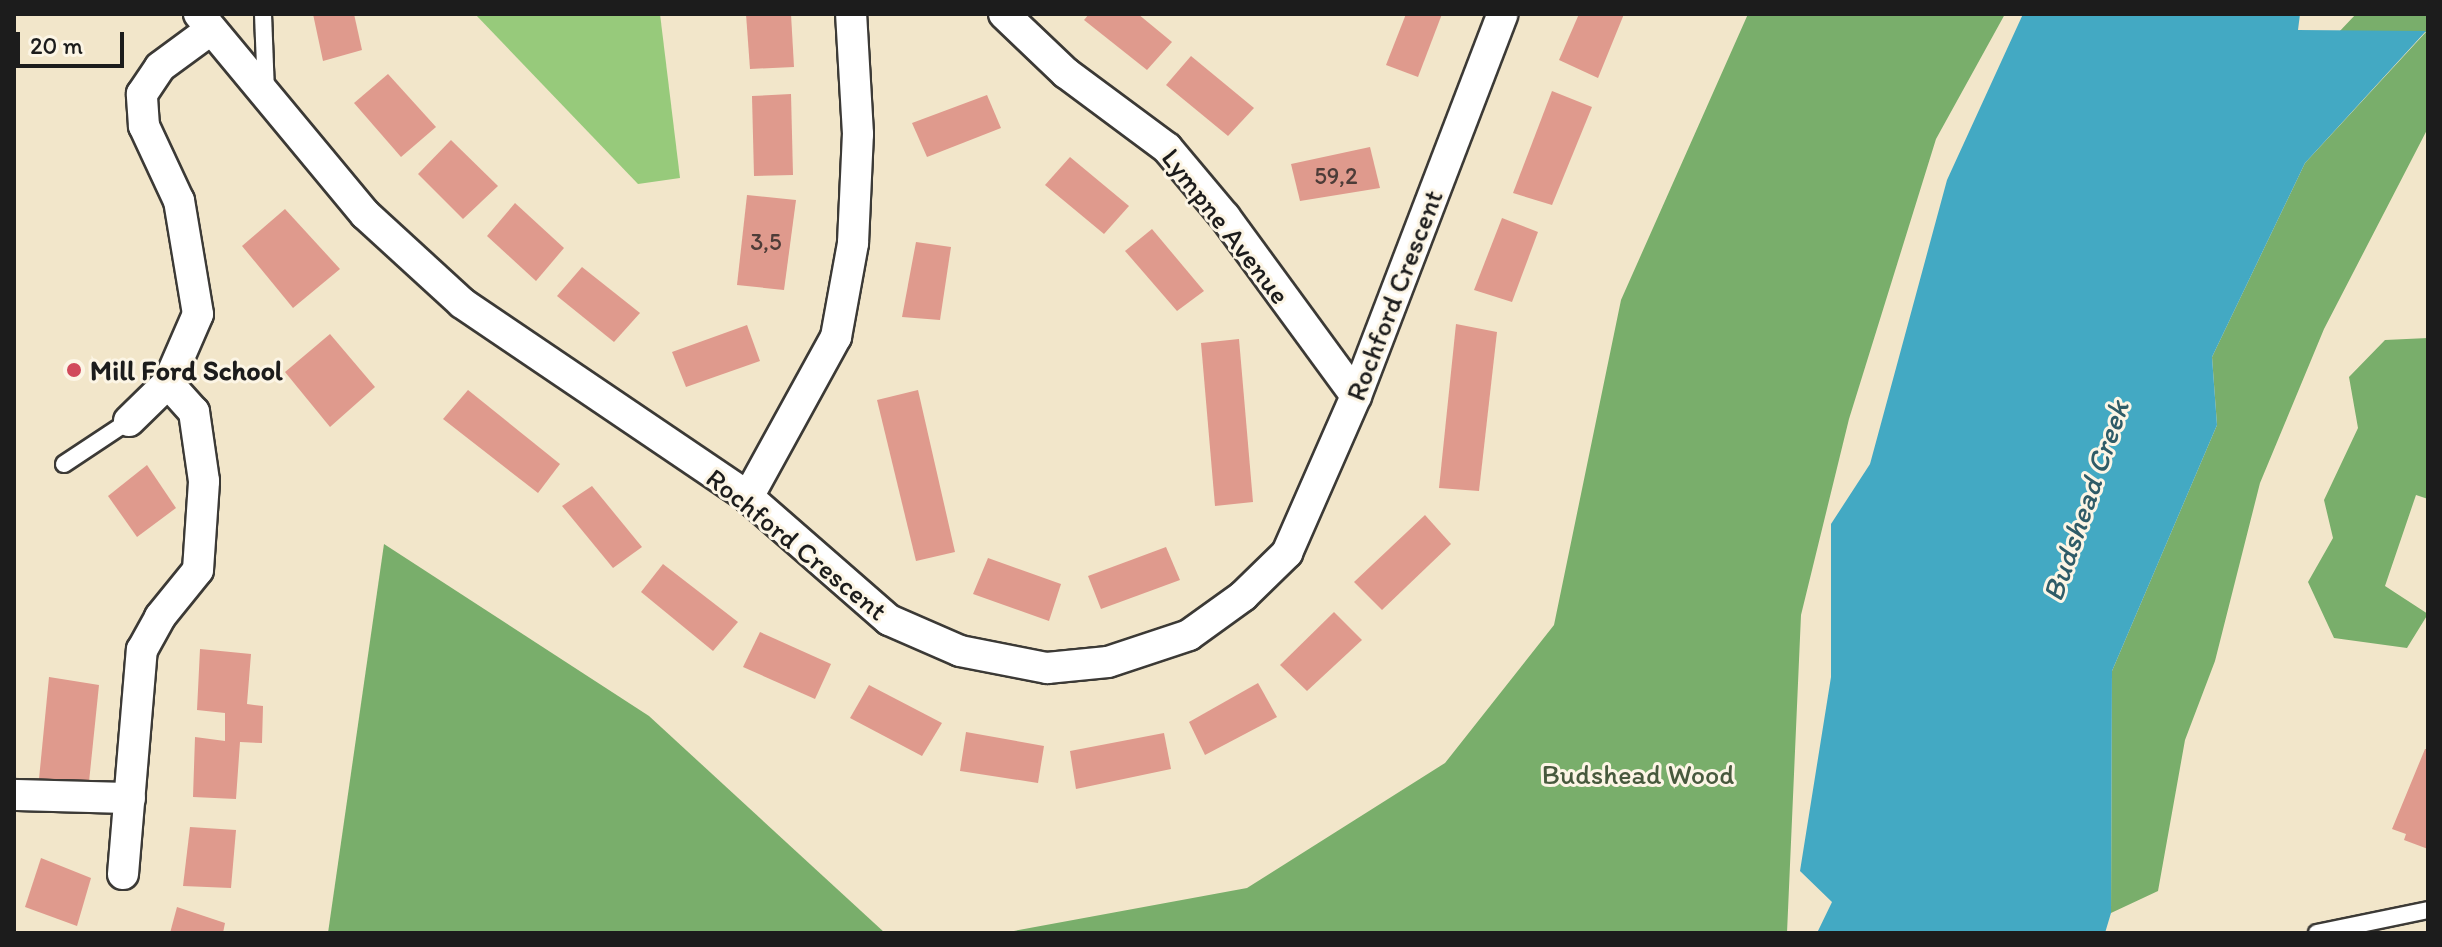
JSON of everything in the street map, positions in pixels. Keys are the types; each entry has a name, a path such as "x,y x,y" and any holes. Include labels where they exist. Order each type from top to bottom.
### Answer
{"street":[{"path":"748,497 836,337 853,243 856,181 851,14"},
{"name":"Lympne Avenue","path":"1004,14 1066,73 1167,148 1225,217 1356,396"},
{"name":"Rochford Crescent","path":"204,22 365,214 462,303 748,497 889,620 960,651 1047,668 1108,662 1189,635 1243,596 1287,553 1356,396 1503,14"},
{"path":"129,421 168,383 198,314 194,267 179,201 144,126 142,94 160,67 204,22"},
{"path":"123,874 142,650 160,617 198,570 204,481 194,412 168,383"},
{"path":"14,795 130,798"}],"lane":[{"path":"263,14 266,99"},
{"path":"64,464 129,421"},
{"path":"2317,933 2428,910"}],"green space":[{"path":"475,14 660,14 680,178 638,184"},
{"name":"Budshead Wood","path":"1748,14 2005,14 1936,139 1849,419 1801,615 1787,933 1003,933 1247,888 1445,763 1554,625 1621,300"},
{"path":"2356,14 2428,14 2428,128 2324,329 2260,483 2215,661 2185,740 2158,891 2111,913 2112,671 2217,425 2212,357 2305,163 2426,32 2338,33"},
{"path":"2428,338 2428,499 2416,495 2385,586 2428,614 2407,648 2334,638 2308,582 2333,538 2324,500 2358,428 2349,377 2385,340"},
{"path":"384,544 649,716 885,933 328,933"}],"water":[{"name":"Budshead Creek","path":"2023,14 2300,14 2298,30 2426,31 2305,163 2212,357 2217,425 2112,671 2111,913 2105,933 1817,933 1832,902 1800,871 1831,677 1831,524 1870,464 1947,180"}],"building":[{"path":"313,14 354,14 362,50 323,61"},
{"path":"746,14 791,14 794,67 750,69"},
{"path":"1089,14 1138,14 1172,42 1147,70 1084,20"},
{"path":"1406,14 1442,14 1418,77 1386,65"},
{"path":"1579,14 1624,14 1598,78 1559,60"},
{"path":"1191,56 1254,108 1228,136 1166,85"},
{"path":"388,74 436,127 401,157 354,103"},
{"path":"1552,91 1592,107 1552,205 1513,193"},
{"path":"791,94 793,175 754,176 752,96"},
{"path":"987,95 1001,128 927,157 912,123"},
{"path":"451,140 498,186 463,219 418,174"},
{"path":"1370,147 1380,188 1300,201 1291,164"},
{"path":"1070,157 1129,206 1104,234 1045,185"},
{"path":"747,195 796,200 784,290 737,285"},
{"path":"515,203 564,248 536,281 487,236"},
{"path":"285,209 340,269 293,308 242,246"},
{"path":"1502,218 1538,232 1512,302 1474,290"},
{"path":"1152,229 1204,291 1177,311 1125,251"},
{"path":"916,242 951,247 940,320 902,317"},
{"path":"582,267 640,313 614,342 557,296"},
{"path":"1456,324 1497,332 1479,491 1439,488"},
{"path":"747,325 760,361 686,387 672,352"},
{"path":"330,334 375,387 330,427 285,372"},
{"path":"1239,339 1253,502 1215,506 1201,343"},
{"path":"468,390 560,464 538,493 443,419"},
{"path":"918,390 955,552 916,561 877,400"},
{"path":"147,465 176,508 137,537 108,496"},
{"path":"592,486 642,547 613,568 562,506"},
{"path":"1425,515 1451,544 1382,610 1354,582"},
{"path":"1166,547 1180,580 1101,609 1088,576"},
{"path":"988,558 1061,584 1049,621 973,594"},
{"path":"663,564 738,622 713,651 641,592"},
{"path":"1334,612 1362,640 1307,691 1280,665"},
{"path":"760,632 831,664 815,699 743,667"},
{"path":"200,649 251,654 247,704 263,706 262,743 240,742 236,799 193,797 195,737 225,741 225,713 197,710"},
{"path":"49,677 99,685 89,782 39,779"},
{"path":"1258,683 1277,717 1205,755 1189,722"},
{"path":"869,685 942,723 922,756 850,718"},
{"path":"966,732 1044,746 1038,783 960,771"},
{"path":"1164,733 1171,769 1076,789 1070,751"},
{"path":"2425,749 2428,749 2428,849 2404,840 2406,834 2392,829"},
{"path":"190,827 236,830 231,888 183,886"},
{"path":"41,858 91,878 77,926 25,907"},
{"path":"177,907 225,923 223,933 170,933"}],"place":[{"name":"Mill Ford School","path":"74,370"}]}
